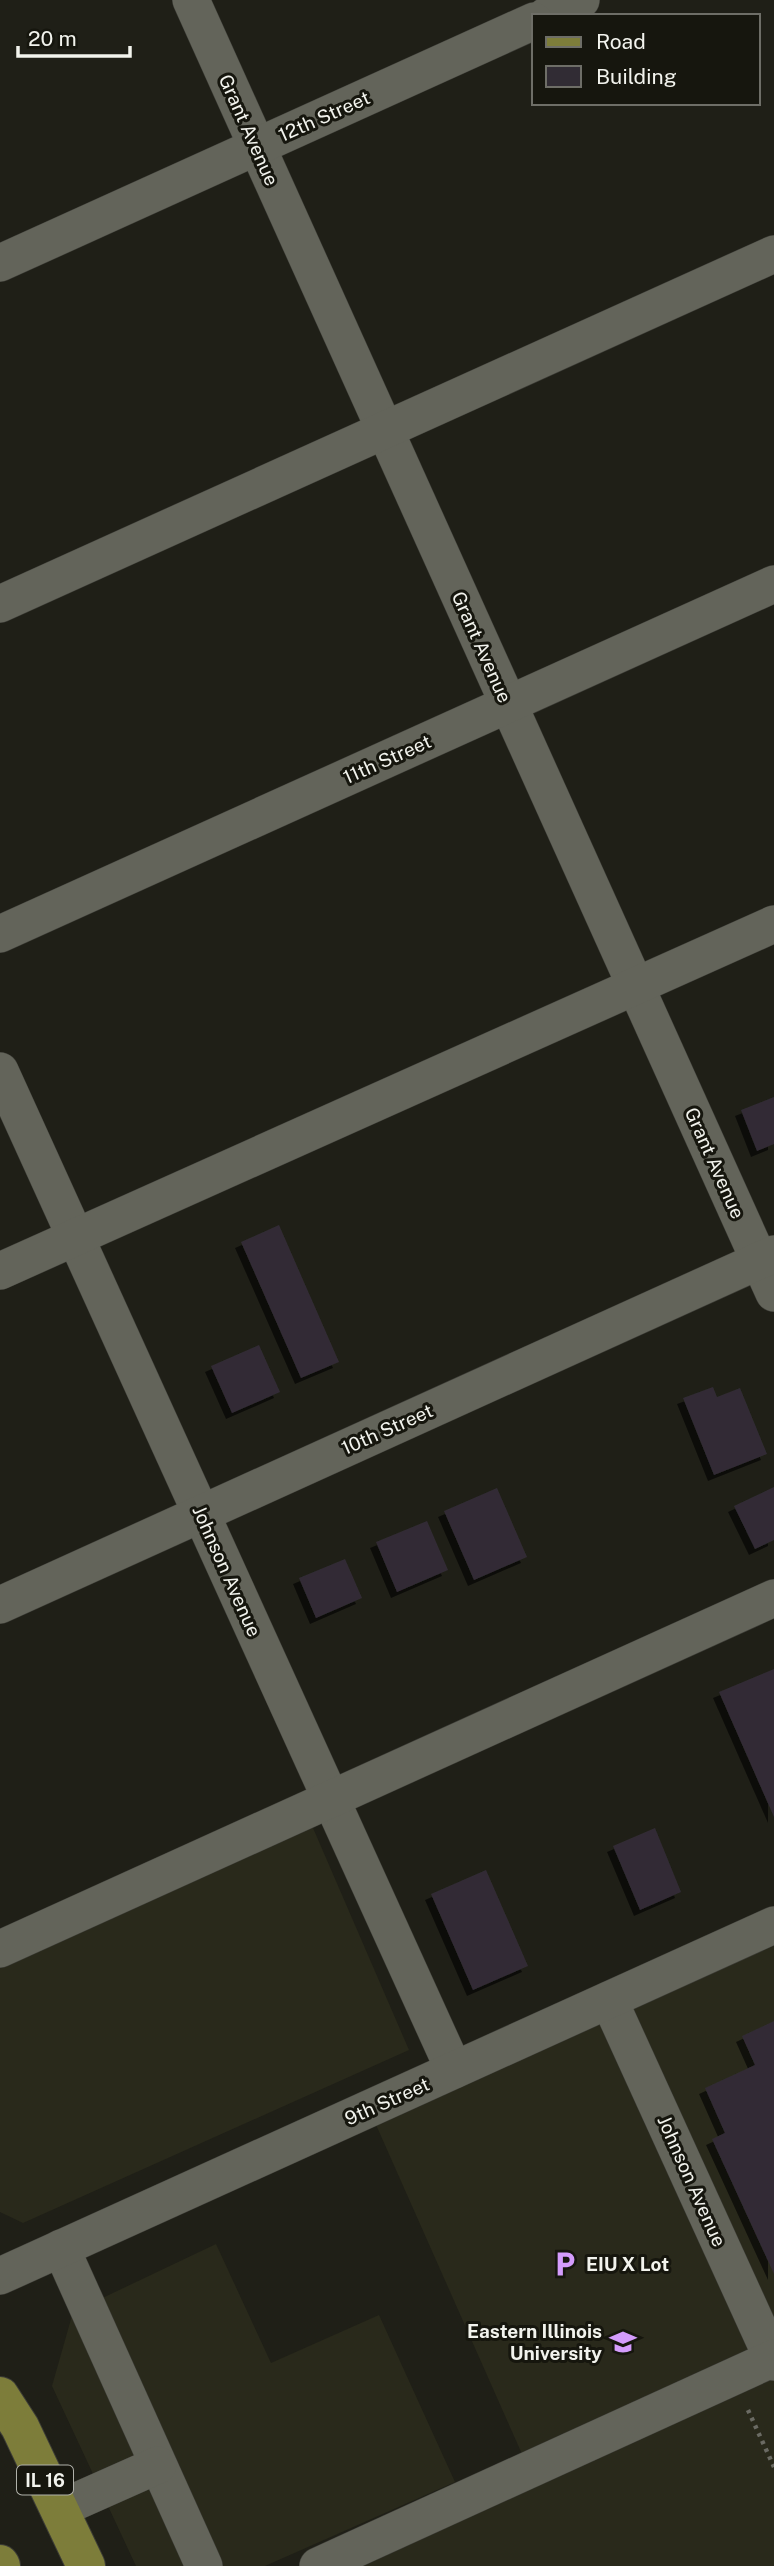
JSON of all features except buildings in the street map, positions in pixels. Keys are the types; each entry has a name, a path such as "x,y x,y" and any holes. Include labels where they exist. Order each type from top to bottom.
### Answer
{"main road":[{"name":"IL 16","path":"0,2396 20,2427 86,2566"}],"street":[{"name":"Grant Avenue","path":"191,0 636,988 769,1269"},
{"path":"550,14 581,0"},
{"name":"12th Street","path":"0,263 532,22"},
{"path":"0,604 774,254"},
{"name":"11th Street","path":"0,934 774,583"},
{"path":"0,1271 774,924"},
{"name":"Johnson Avenue","path":"0,1071 454,2070"},
{"name":"10th Street","path":"0,1605 201,1514 769,1269"},
{"path":"0,1949 774,1598"},
{"name":"9th Street","path":"0,2276 774,1925"},
{"name":"Johnson Avenue","path":"609,2000 774,2360"},
{"path":"61,2248 204,2566"},
{"path":"318,2566 774,2360"},
{"path":"59,2509 158,2465"}],"path":[{"path":"733,2377 774,2467"}],"shaded area":[{"path":"310,1821 409,2050 23,2223 0,2212 0,1963"},
{"name":"Eastern Illinois University","path":"774,1943 774,2566 344,2566 534,2481 373,2118"},
{"path":"216,2244 271,2363 379,2315 455,2482 265,2566 136,2566 52,2386 73,2312"}],"place":[{"name":"EIU X Lot","path":"565,2264"},
{"name":"Eastern Illinois University","path":"623,2342"}]}
